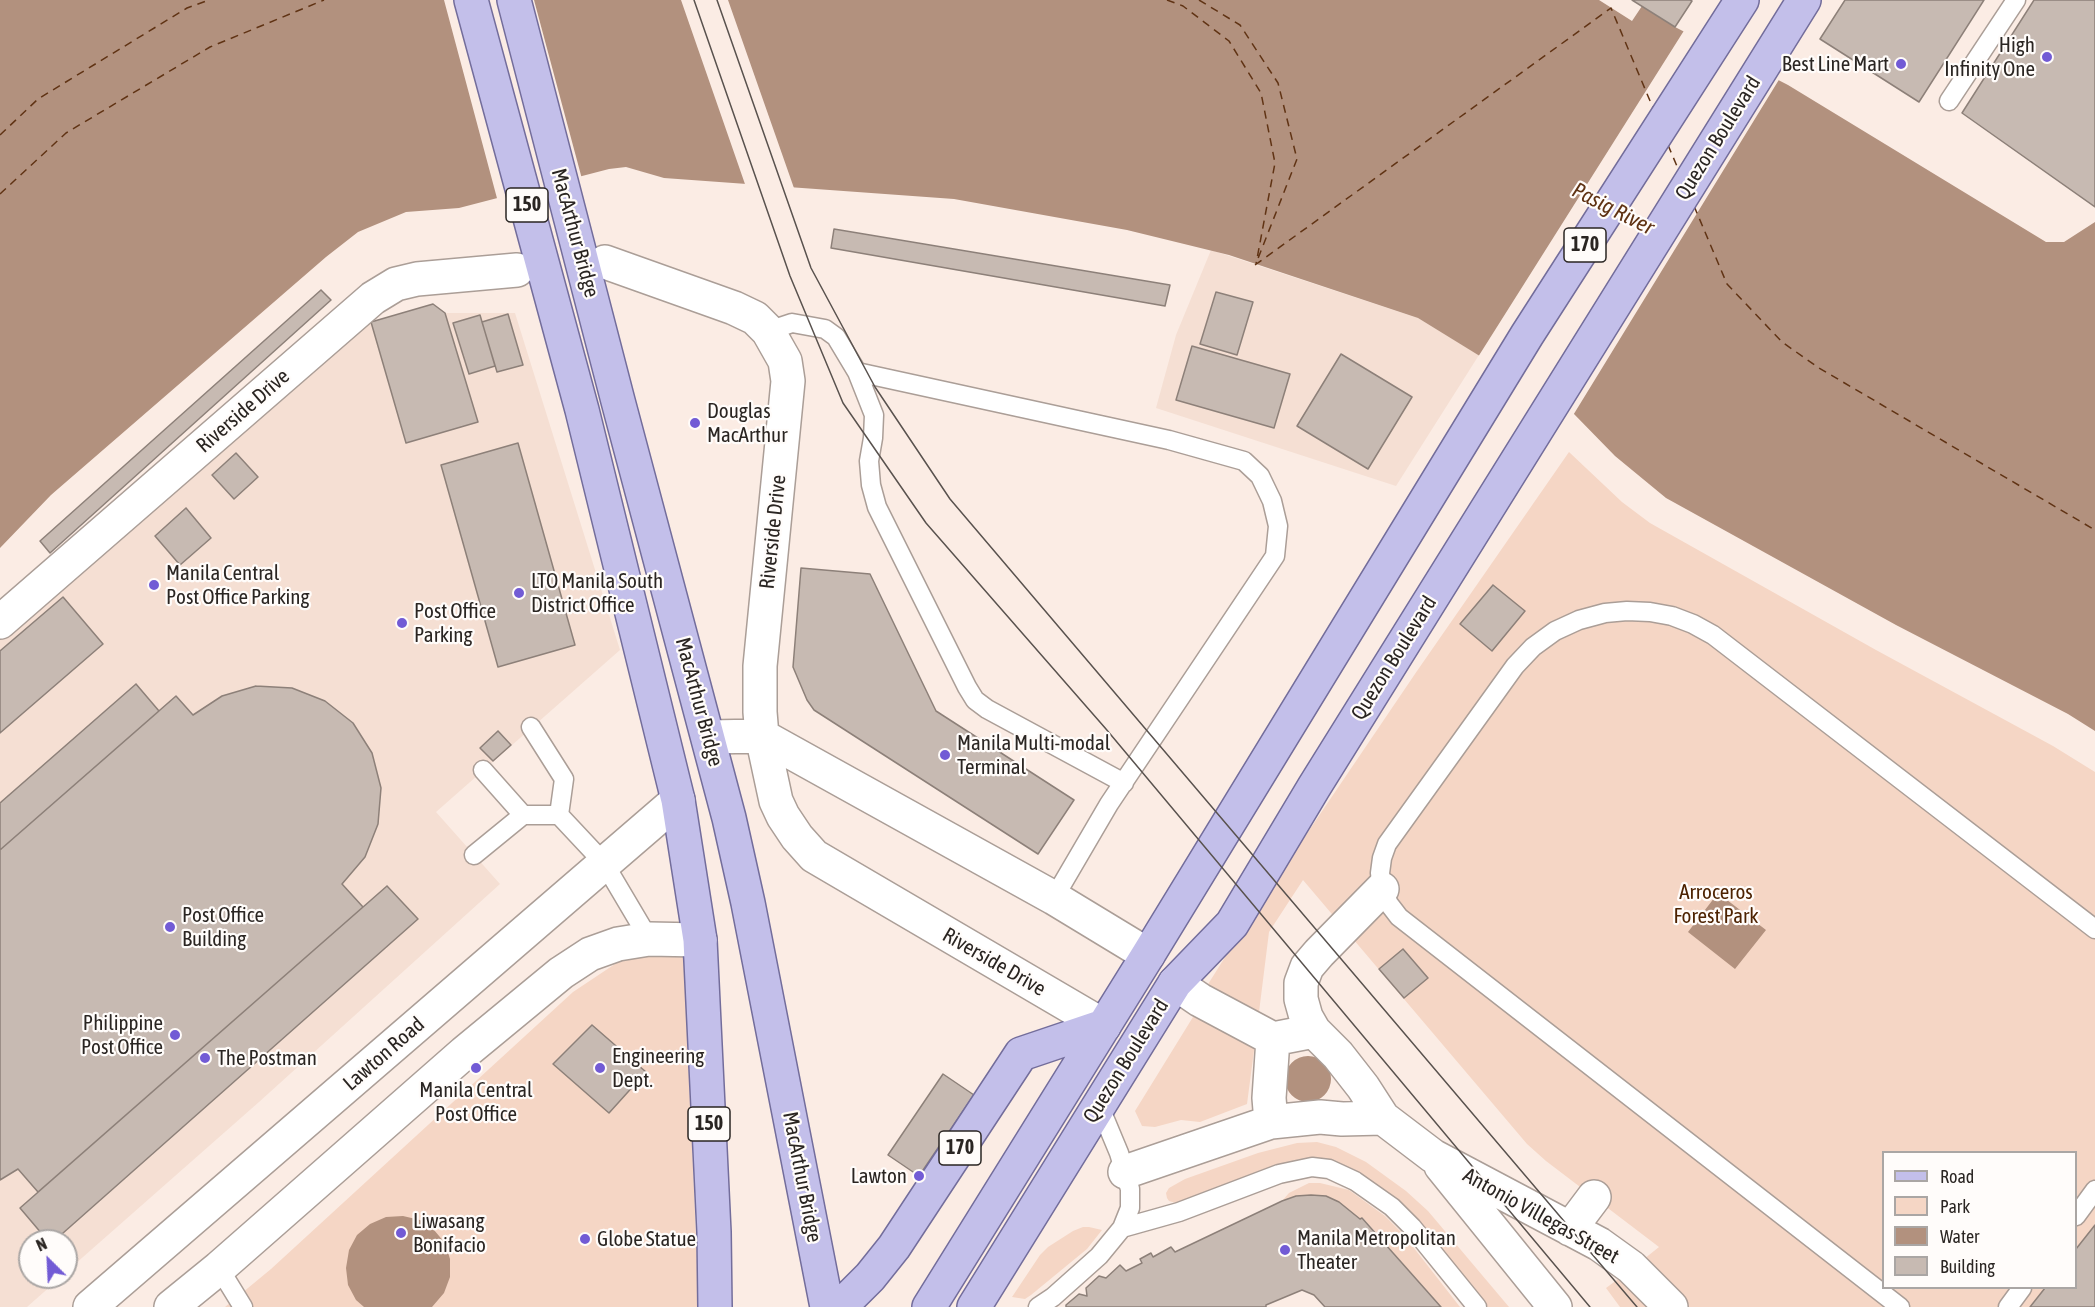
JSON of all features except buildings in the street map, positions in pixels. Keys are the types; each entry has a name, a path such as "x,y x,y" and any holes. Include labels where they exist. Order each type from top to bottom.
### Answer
{"main road":[{"name":"MacArthur Bridge","path":"471,0 582,410 678,800 700,940 714,1232 715,1307"},
{"name":"MacArthur Bridge","path":"514,0 618,401 709,738 748,903 827,1307"},
{"name":"Quezon Boulevard","path":"929,1307 1148,955 1527,335 1742,0"},
{"name":"Quezon Boulevard","path":"974,1307 1175,983 1232,924 1314,787 1804,0"},
{"name":"Quezon Boulevard","path":"840,1307 870,1277 894,1247 1021,1054 1104,1026"}],"street":[{"name":"Riverside Drive","path":"605,262 734,308 755,318 768,331 785,361 788,381 760,666 762,736 776,801 783,816 814,856 1104,1026"},
{"name":"Riverside Drive","path":"0,622 373,298 396,284 417,279 517,270"},
{"path":"709,738 762,736 1054,898 1148,955"},
{"name":"Lawton Road","path":"90,1307 678,800"},
{"name":"Antonio Villegas Street","path":"1382,889 1307,967 1301,983 1301,999 1306,1017 1314,1031 1338,1055 1383,1118 1433,1156 1615,1254 1671,1307"},
{"path":"171,1307 219,1268 464,1053 561,973 590,954 618,944 649,939 700,940"},
{"path":"1175,983 1273,1039 1314,1031"},
{"path":"1271,1122 1269,1098 1273,1039"},
{"path":"1125,1172 1271,1122 1320,1118 1383,1118"},
{"name":"Antonio Villegas Street","path":"1433,1156 1555,1307"},
{"path":"1570,1228 1594,1197"}],"lane":[{"path":"1949,101 2016,0"},
{"path":"768,331 792,324 825,329 837,337 857,372 874,415 869,461 871,485 877,507 975,700 987,709 1124,783"},
{"path":"857,372 1170,440 1244,461 1260,477 1272,501 1278,526 1275,556 1124,783 1054,898"},
{"path":"1900,1307 1399,917 1389,904 1382,889 1380,873 1382,858 1388,844 1515,666 1533,647 1579,620 1605,613 1638,611 1672,616 1713,635 2095,929"},
{"path":"531,727 564,779 560,815"},
{"path":"483,770 523,815"},
{"path":"474,855 523,815 560,815 604,863 649,939"},
{"path":"1038,1307 1093,1262 1122,1228 1130,1208 1130,1189 1125,1172 1099,1105"},
{"path":"1122,1228 1179,1212 1279,1174 1312,1167 1329,1169 1355,1181 1392,1207 1412,1227 1478,1307"},
{"path":"2077,1215 2095,1190"},
{"path":"219,1268 243,1307"},
{"path":"2008,1307 2021,1289"}],"shaded area":[{"path":"1211,250 1418,318 1479,355 1396,486 1156,408 1176,335"},
{"path":"433,304 446,313 515,313 620,650 436,812 500,884 259,1102 78,1261 78,1229 18,1229 18,1289 47,1289 27,1307 0,1307 0,637 371,322"}],"green space":[{"name":"Arroceros Forest Park","path":"1569,452 1622,502 1650,523 2053,746 2095,772 2095,1307 1689,1307 1645,1266 1644,1259 1659,1247 1527,1144 1303,880 1269,932 1258,1020 1205,989 1249,919"},
{"path":"630,954 684,957 699,1307 225,1307 271,1269 573,992"},
{"path":"1209,1015 1255,1043 1247,1104 1200,1122 1181,1120 1155,1127 1142,1126 1135,1111 1193,1017"},
{"path":"1317,1142 1336,1147 1366,1162 1406,1191 1428,1211 1509,1307 1488,1307 1416,1222 1330,1162 1315,1158 1300,1159 1264,1169 1176,1203 1167,1198 1166,1193 1169,1188 1185,1179 1258,1153 1297,1143"},
{"path":"1309,1183 1320,1183 1349,1190 1385,1216 1403,1234 1460,1307 1441,1307 1363,1218 1360,1219 1339,1202 1326,1196 1311,1195 1296,1196 1282,1201 1289,1193"},
{"path":"1083,1227 1102,1230 1087,1249 1031,1295 1025,1299 1012,1297 1040,1255 1048,1247"},
{"path":"1621,1277 1649,1307 1620,1307 1606,1288"}],"water":[{"name":"Pasig River","path":"0,0 1632,0 1675,27 1788,85 2046,242 2064,242 2095,222 2095,731 2068,714 1896,625 1666,498 1615,456 1574,414 1418,318 1229,255 1127,230 954,199 664,178 626,167 609,169 459,208 406,212 358,232 326,257 51,495 0,548"},
{"path":"1718,893 1766,930 1735,969 1688,932"},
{"path":"1308,1056 1317,1057 1324,1063 1330,1070 1330,1088 1324,1095 1317,1101 1308,1102 1299,1101 1292,1095 1286,1088 1285,1079 1286,1070 1292,1063 1299,1057"},
{"path":"403,1216 420,1220 434,1230 445,1243 450,1259 450,1277 444,1293 432,1307 364,1307 356,1300 348,1285 346,1268 349,1250 357,1235 370,1224 386,1217"}],"pier":[{"path":"444,0 534,0 582,179 498,202"},
{"path":"681,0 728,0 795,191 746,187"},
{"path":"1599,0 1632,0 1642,6 1632,21"},
{"path":"1685,29 1780,78 1572,417 1478,357"}],"ferry route":[{"path":"0,135 38,99 187,8 209,0"},
{"path":"0,194 66,133 210,47 324,0"},
{"path":"1167,0 1183,6 1229,41 1261,93 1275,163 1256,264"},
{"path":"1199,0 1240,25 1278,83 1297,159 1257,261"},
{"path":"1255,265 1611,8 1653,108"},
{"path":"1668,145 1679,171"},
{"path":"1694,206 1727,284 1782,342 1819,368 2095,530"}],"tram line":[{"path":"694,0 790,276 843,403 926,523 1106,729 1590,1307"},
{"path":"717,0 811,268 875,387 950,499 1637,1307"}],"place":[{"name":"High Infinity One","path":"2047,57"},
{"name":"Best Line Mart","path":"1901,64"},
{"name":"Douglas MacArthur","path":"695,423"},
{"name":"Manila Central Post Office Parking","path":"154,585"},
{"name":"LTO Manila South District Office","path":"519,593"},
{"name":"Post Office Parking","path":"402,623"},
{"name":"Manila Multi-modal Terminal","path":"945,755"},
{"name":"Post Office Building","path":"170,927"},
{"name":"Philippine Post Office","path":"175,1035"},
{"name":"The Postman","path":"205,1058"},
{"name":"Manila Central Post Office","path":"476,1068"},
{"name":"Engineering Dept.","path":"600,1068"},
{"name":"Lawton","path":"919,1176"},
{"name":"Liwasang Bonifacio","path":"401,1233"},
{"name":"Globe Statue","path":"585,1239"},
{"name":"Manila Metropolitan Theater","path":"1285,1250"}]}
